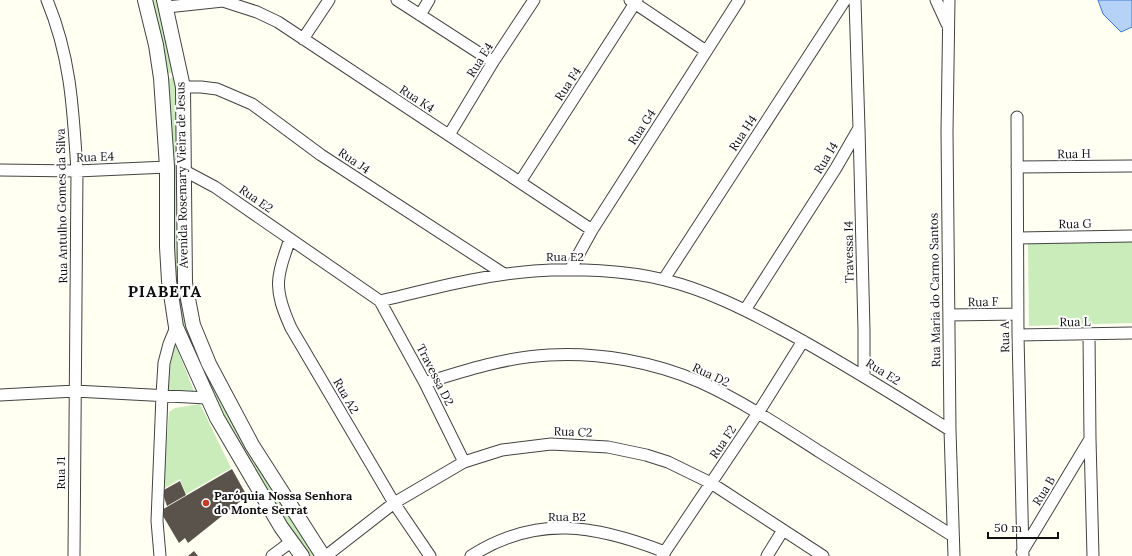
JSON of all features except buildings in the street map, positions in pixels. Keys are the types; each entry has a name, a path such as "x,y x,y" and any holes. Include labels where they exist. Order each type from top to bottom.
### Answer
{"street":[{"name":"Rua Antulho Gomes da Silva","path":"47,0 55,20 67,64 74,114 77,171 75,391"},
{"name":"Avenida Rosemary Vieira de Jesus","path":"145,0 156,45 161,78 167,167 167,247 169,281 176,327 207,398 259,491 281,527 302,556"},
{"path":"302,39 329,0"},
{"path":"397,0 493,62"},
{"path":"420,15 429,0"},
{"name":"Rua E4","path":"449,135 493,62 534,0"},
{"name":"Rua G4","path":"570,270 592,230 739,0"},
{"name":"Rua H4","path":"664,279 845,0"},
{"path":"855,0 859,128"},
{"name":"Rua Maria do Carmo Santos","path":"936,0 948,24"},
{"name":"Rua Maria do Carmo Santos","path":"949,0 946,132 950,430 954,556"},
{"path":"166,4 223,1"},
{"name":"Rua K4","path":"223,1 256,12 278,22 592,230"},
{"path":"634,1 706,51"},
{"name":"Rua F4","path":"520,182 634,1"},
{"name":"Avenida Rosemary Vieira de Jesus","path":"166,4 182,81 185,171 185,283 193,325 209,364 252,445 323,556"},
{"path":"161,78 182,81"},
{"name":"Rua J4","path":"182,81 201,87 217,89 252,104 321,154 504,274"},
{"name":"Rua A","path":"1017,117 1018,335 1022,554"},
{"name":"Rua I4","path":"745,310 836,168 859,128"},
{"name":"Travessa I4","path":"859,128 864,376"},
{"name":"Rua H","path":"1017,167 1132,166"},
{"name":"Rua E4","path":"0,170 77,171 167,167"},
{"name":"Rua E2","path":"185,171 215,187 380,301 451,283 532,271 570,270 633,274 664,279 711,294 745,310 864,376 950,430"},
{"name":"Rua G","path":"1018,238 1132,236"},
{"name":"Rua A2","path":"290,239 282,262 278,280 278,293 283,310 291,328 394,503 430,556"},
{"name":"Travessa D2","path":"380,301 426,383 464,462"},
{"name":"Rua F","path":"949,315 1018,314"},
{"path":"160,556 157,521 164,363 169,344 176,327"},
{"name":"Rua L","path":"1018,335 1132,334"},
{"path":"1089,335 1093,556"},
{"name":"Rua F2","path":"664,554 758,413 803,341"},
{"name":"Rua D2","path":"426,383 495,362 549,355 604,357 631,361 674,373 699,382 758,413 953,536"},
{"path":"0,395 75,391 207,398"},
{"name":"Rua J1","path":"74,556 75,391"},
{"name":"Rua B","path":"1022,554 1090,439"},
{"name":"Rua C2","path":"326,556 394,503 464,462 502,450 551,444 608,447 646,455 668,462 711,483 823,556"},
{"name":"Rua B2","path":"471,556 484,548 520,533 563,528 586,529 614,534 636,541 664,554"},
{"path":"767,556 783,530"},
{"path":"272,556 292,542"}],"green space":[{"path":"151,0 158,0 175,72 166,74"},
{"path":"175,77 188,326 318,556 308,556 280,515 204,383 188,346 172,277 168,79"},
{"path":"1132,240 1132,323 1029,326 1028,243"},
{"path":"174,341 194,391 167,390"},
{"path":"200,404 231,468 186,494 180,479 163,489 169,412 175,408"}],"water":[{"path":"1098,0 1132,0 1132,27 1121,32 1103,14"}],"place":[{"name":"Paróquia Nossa Senhora do Monte Serrat","path":"206,503"}],"district":[{"name":"PIABETA","path":"165,291"}]}
